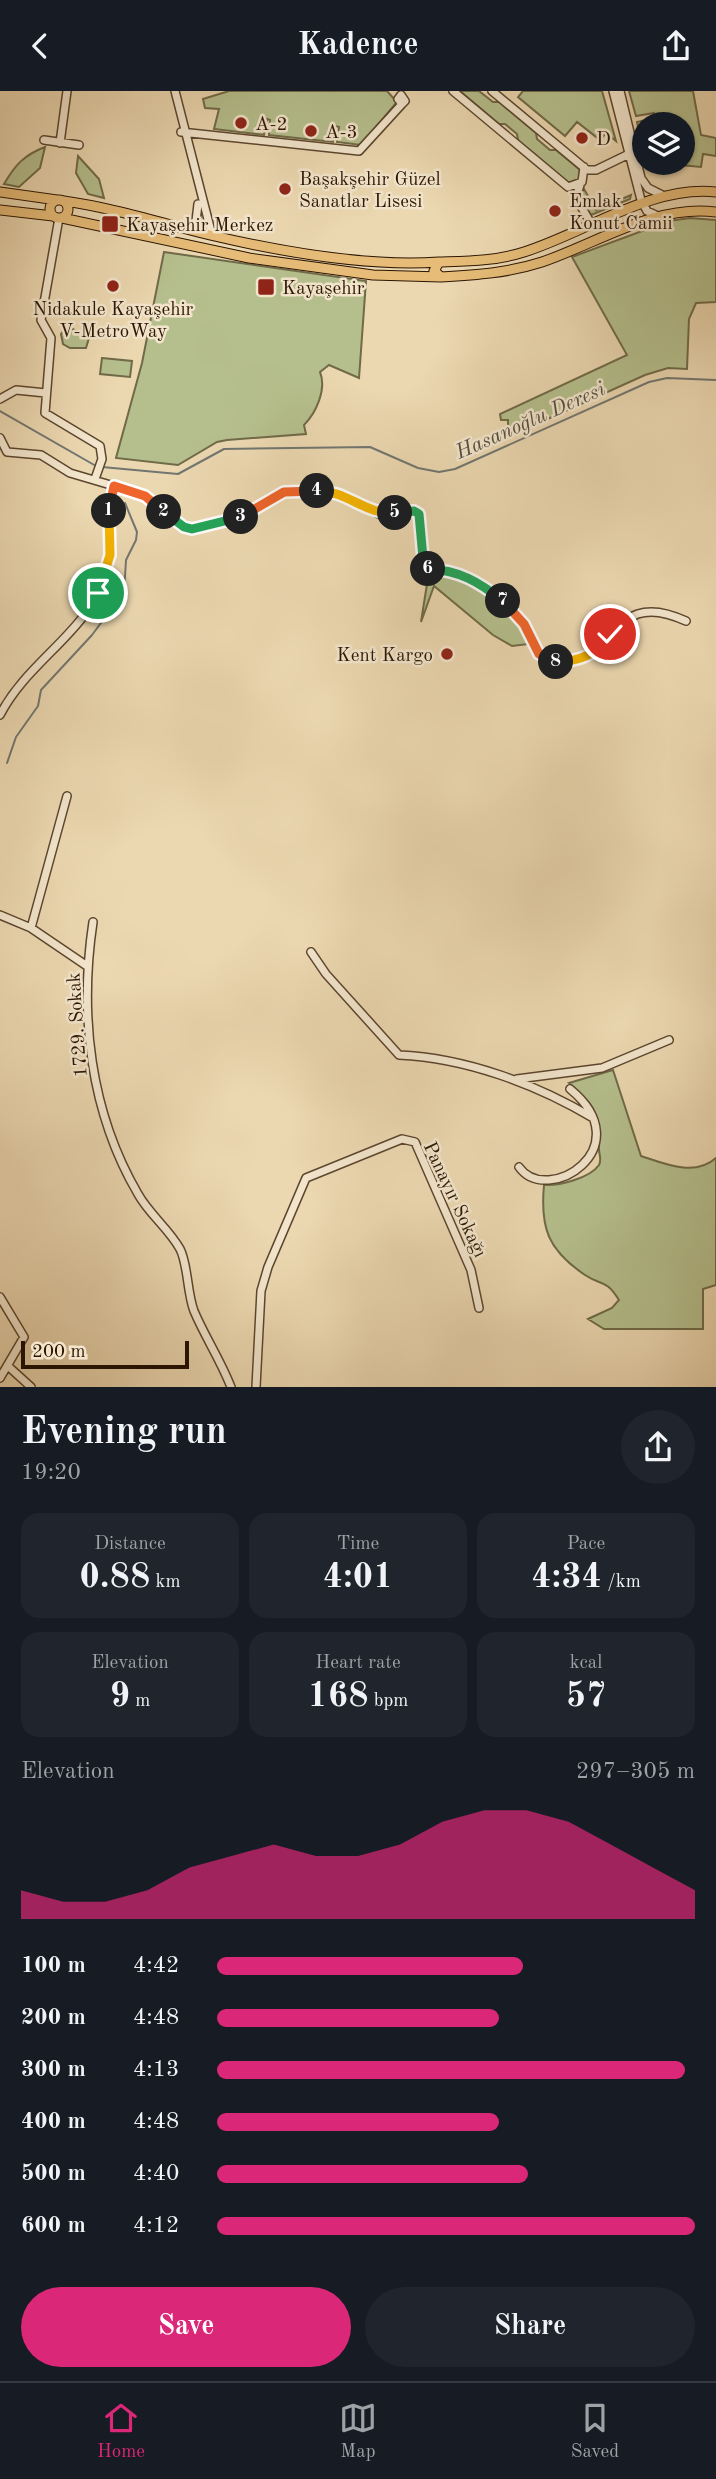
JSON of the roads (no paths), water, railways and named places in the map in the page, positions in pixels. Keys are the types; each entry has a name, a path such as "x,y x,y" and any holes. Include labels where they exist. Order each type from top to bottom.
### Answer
{"main road":[{"path":"0,192 108,207 212,235 277,248 396,265 499,259 527,252 662,195 716,192"},
{"path":"58,217 50,208 61,201"},
{"path":"58,217 68,211 61,201"},
{"path":"0,210 58,217 249,258 383,277 496,274 518,269 660,217 685,211 716,212"},
{"path":"439,263 434,271 441,277"}],"street":[{"path":"61,143 67,91"},
{"path":"173,91 212,235"},
{"path":"453,91 568,187 580,184"},
{"path":"492,91 584,167 596,170 629,154"},
{"path":"613,91 643,205 652,215 660,217"},
{"path":"620,91 641,178 648,188 662,195"},
{"path":"183,132 359,151 402,104"},
{"path":"183,132 199,213 197,222 185,228"},
{"path":"44,140 79,145"},
{"path":"584,167 585,176 576,198 592,225"},
{"path":"58,217 41,320 51,338 45,413 48,418 100,446 102,459 97,475"},
{"path":"0,399 16,390 46,393"},
{"path":"0,438 7,452 41,456 70,473 97,475 114,486 145,496 172,519 192,529 240,518 284,492 332,491 379,514 414,511 419,514 424,569 457,573 491,591 524,624 539,654 555,662 583,658 597,651 624,619 636,615 669,613 686,621"},
{"path":"0,715 22,679 75,629 101,587 110,555 109,507 114,486"},
{"path":"31,927 67,796"},
{"path":"0,915 31,927 87,966"},
{"name":"1729. Sokak","path":"93,922 87,966 90,1052 104,1123 138,1195 181,1251 194,1310 218,1354 231,1387"},
{"path":"311,952 326,974 399,1055 431,1058 512,1079 557,1097 593,1118"},
{"path":"512,1079 575,1074 602,1068 669,1040"},
{"path":"519,1167 530,1177 544,1180 582,1169 588,1162 595,1146 593,1118 585,1104 570,1089"},
{"name":"Panayır Sokağı","path":"256,1387 261,1291 268,1267 306,1178 390,1143 402,1139 415,1142 471,1271 479,1308"},
{"path":"0,1297 24,1337 9,1367 0,1378"},
{"path":"9,1367 31,1387"}],"waterway":[{"name":"Hasanoğlu Deresi","path":"102,467 178,474 224,449 370,447 418,468 439,472 455,469 649,382 667,378 716,380"},
{"name":"Hasanoğlu Deresi","path":"0,411 96,466"},
{"path":"7,763 16,737 38,706 41,690 92,635 124,592 126,560 137,532 125,503"}],"place":[{"name":"A-2","path":"241,123"},
{"name":"A-3","path":"311,131"},
{"name":"D","path":"582,138"},
{"name":"Başakşehir Güzel Sanatlar Lisesi","path":"285,189"},
{"name":"Emlak Konut Camii","path":"555,211"},
{"name":"Kayaşehir Merkez","path":"110,224"},
{"name":"Nidakule Kayaşehir V-MetroWay","path":"113,286"},
{"name":"Kayaşehir","path":"266,287"},
{"name":"Kent Kargo","path":"447,654"}]}
